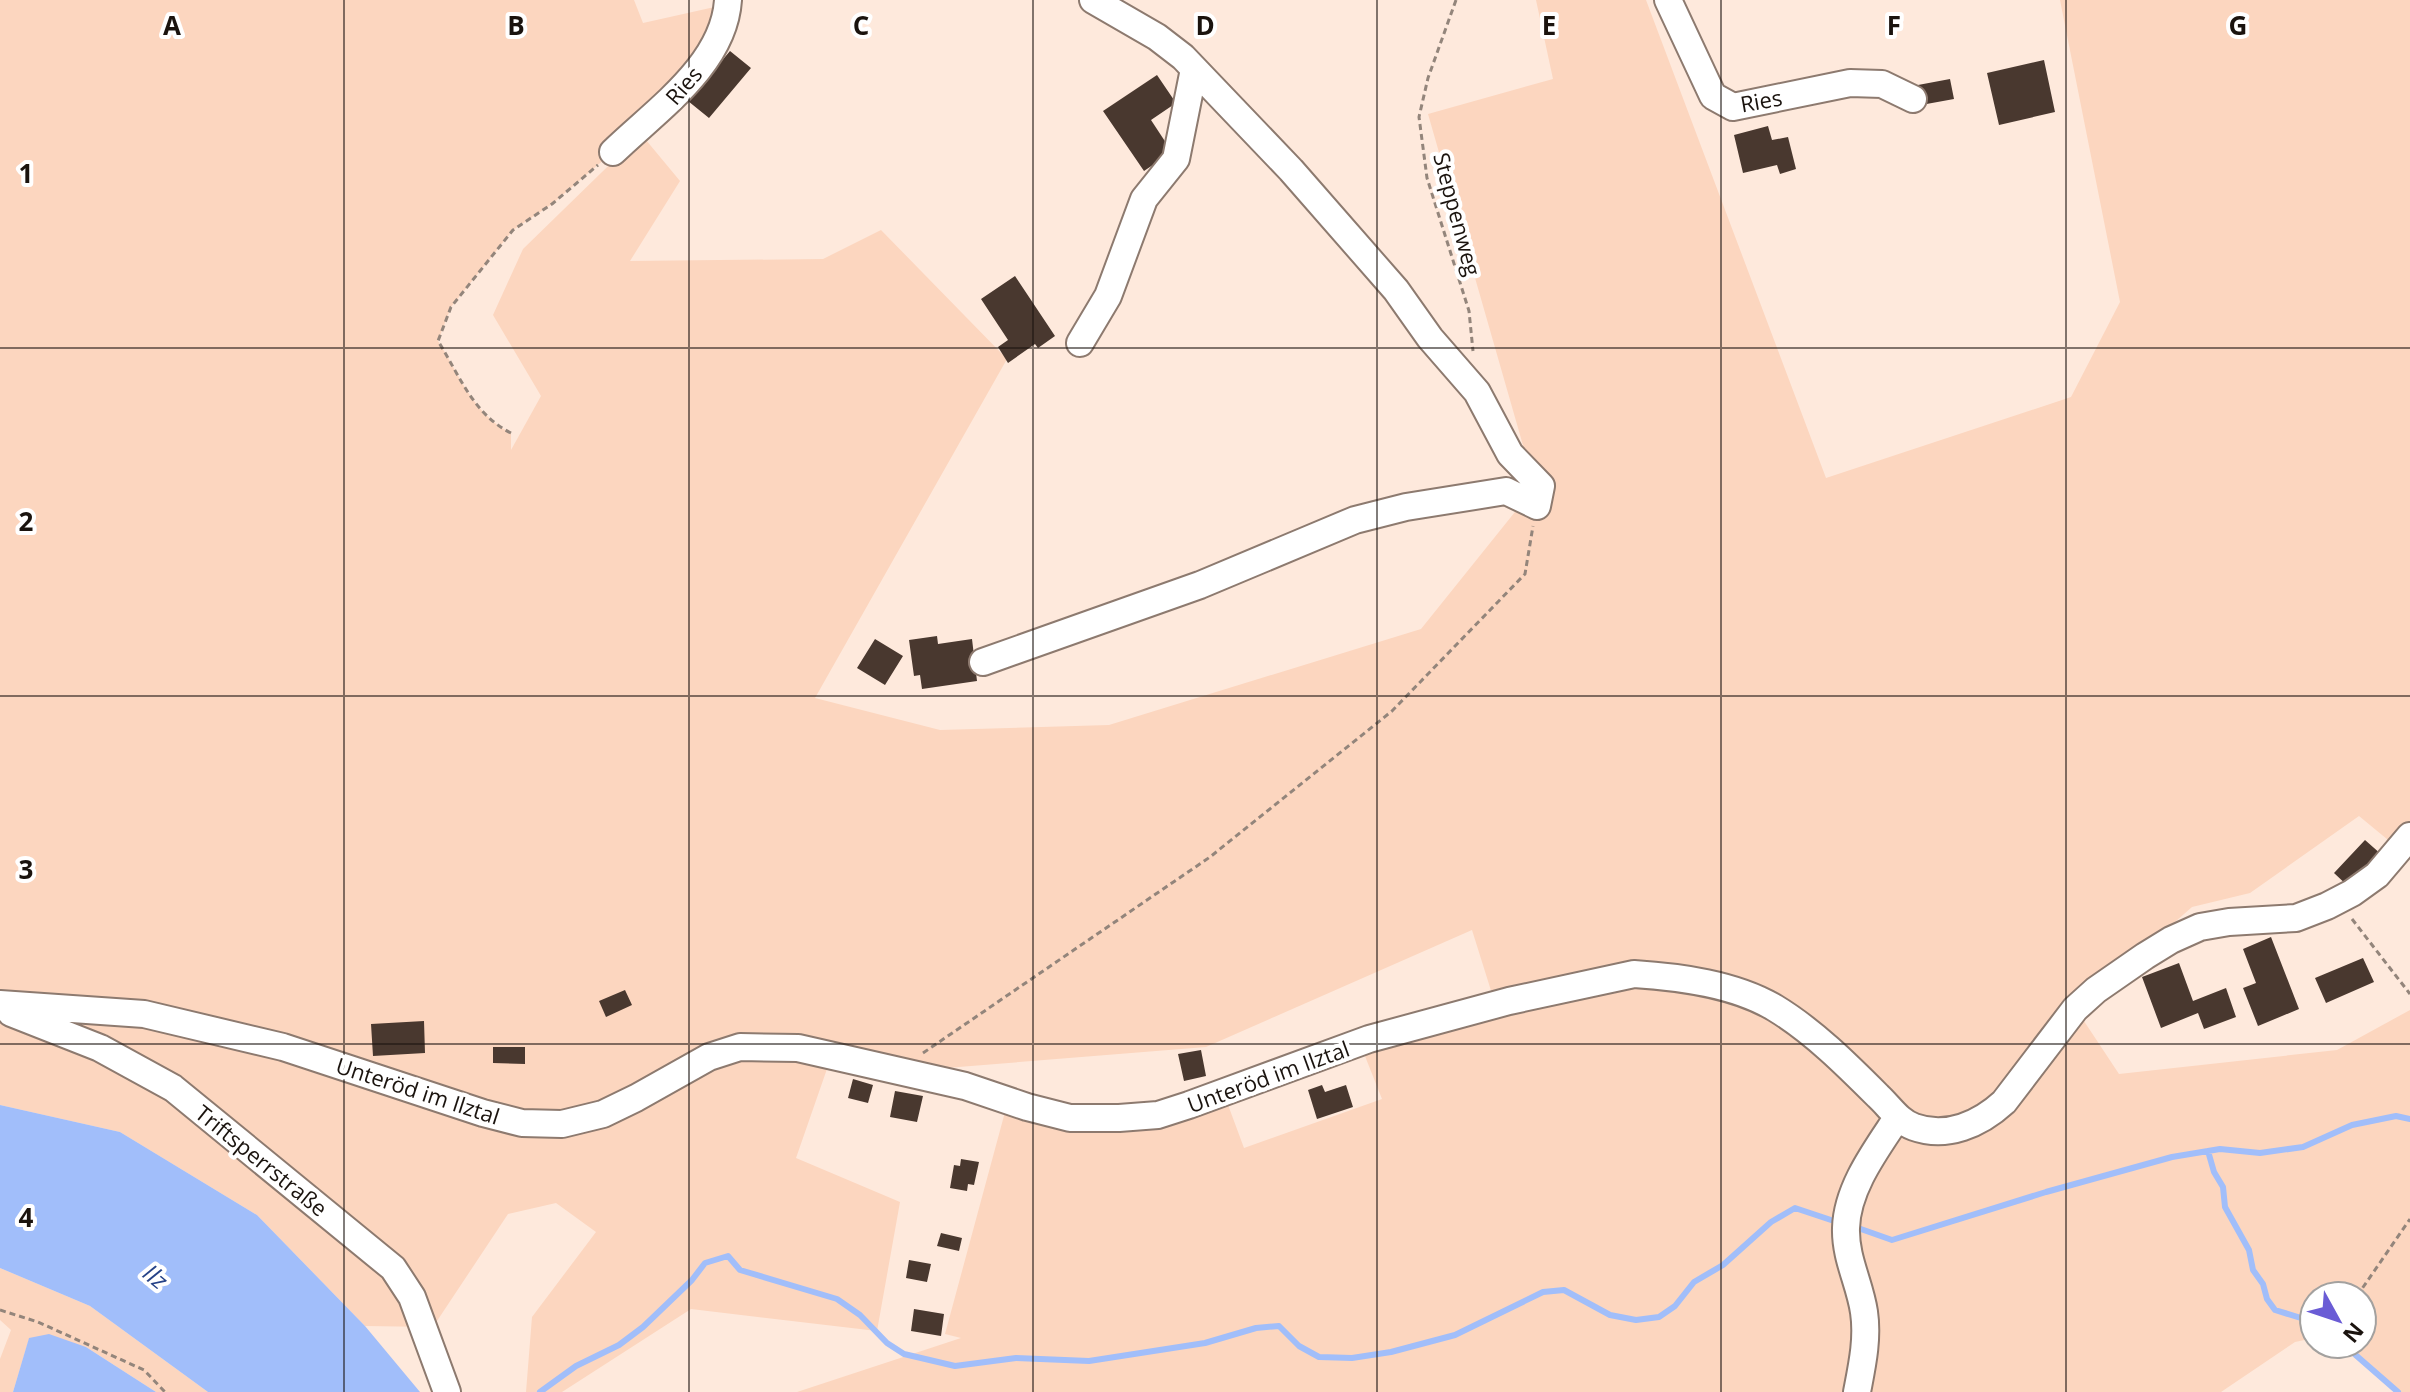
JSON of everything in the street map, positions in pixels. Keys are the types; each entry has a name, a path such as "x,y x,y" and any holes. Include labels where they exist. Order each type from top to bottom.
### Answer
{"street":[{"name":"Ries","path":"613,152 667,105 693,77 714,46 728,0"},
{"path":"983,662 1200,585 1355,520 1406,507 1506,491 1537,506 1541,486 1510,454 1477,392 1430,338 1396,290 1291,170 1194,69 1157,37 1093,0"},
{"name":"Ries","path":"1668,0 1713,96 1733,107 1850,83 1882,84 1913,99"},
{"path":"1080,343 1108,296 1144,199 1176,159 1194,69"},
{"name":"Unteröd im Ilztal","path":"0,1007 144,1014 283,1047 522,1123 562,1124 603,1114 709,1057 740,1047 798,1048 965,1086 1070,1118 1119,1118 1158,1115 1369,1039 1509,1001 1634,974 1712,985 1774,1007 1829,1050 1897,1118 1929,1131 1970,1126 1991,1114 2004,1102 2075,1009 2106,982 2171,940 2200,927 2296,918 2338,900 2377,875 2410,836"},
{"name":"Triftsperrstraße","path":"0,1007 100,1048 173,1088 393,1268 412,1297 447,1392"},
{"path":"1857,1392 1866,1338 1846,1225 1858,1182 1897,1118"}],"path":[{"name":"Steppenweg","path":"1456,0 1428,78 1419,117 1427,178 1469,311 1473,351"},
{"path":"511,433 494,425 474,403 438,341 451,307 513,230 552,204 613,152"},
{"path":"896,1072 1029,978 1210,857 1392,711 1525,574 1537,506"},
{"path":"2338,900 2410,994"},
{"path":"2368,1280 2410,1219"},
{"path":"0,1310 38,1322 144,1370 165,1392"}],"shaded area":[{"path":"0,0 634,0 643,23 728,4 714,46 613,152 552,204 513,230 451,307 438,341 477,405 511,433 511,450 541,396 493,315 523,249 641,134 680,181 630,261 823,259 881,230 1007,359 815,698 940,730 1109,725 1421,629 1535,487 1428,114 1553,79 1536,0 1646,0 1826,478 2071,397 2120,302 2060,0 2410,0 2410,836 2399,849 2359,816 2250,893 2192,907 2076,1009 2119,1074 2337,1050 2410,1010 2410,1392 2398,1392 2361,1360 2378,1360 2378,1280 2298,1280 2298,1341 2221,1392 797,1392 961,1338 945,1334 1005,1112 1070,1118 1224,1094 1244,1148 1382,1099 1361,1046 1493,997 1472,930 1206,1047 896,1072 828,1066 796,1158 900,1202 877,1331 691,1309 562,1392 526,1392 532,1317 596,1232 556,1203 508,1214 433,1327 365,1326 257,1215 120,1132 0,1105"},
{"path":"0,1268 90,1306 208,1392 156,1392 86,1347 29,1339 13,1392 0,1392 0,1359 11,1330 0,1320"}],"water":[{"name":"Ilz","path":"0,1105 120,1132 257,1215 365,1326 420,1392 208,1392 90,1306 0,1268"},
{"path":"49,1334 86,1347 156,1392 13,1392 29,1338"}],"building":[{"path":"730,51 751,68 709,118 688,101"},
{"path":"2044,60 2055,112 1999,125 1987,73"},
{"path":"1157,75 1176,103 1151,120 1172,152 1144,171 1103,111"},
{"path":"1950,79 1954,99 1921,105 1918,85"},
{"path":"1768,126 1772,140 1788,137 1796,169 1780,174 1777,165 1743,173 1734,135"},
{"path":"1015,276 1055,336 1038,348 1035,344 1008,363 998,347 1008,340 981,299"},
{"path":"937,636 938,644 972,639 977,681 922,689 920,675 914,676 909,640"},
{"path":"875,639 903,656 885,685 857,668"},
{"path":"2365,840 2382,855 2350,888 2334,873"},
{"path":"2271,937 2299,1009 2258,1026 2243,988 2256,983 2243,949"},
{"path":"2363,958 2374,982 2326,1003 2315,978"},
{"path":"2179,963 2193,1001 2226,988 2236,1017 2204,1029 2198,1013 2161,1028 2142,977"},
{"path":"625,990 632,1005 606,1017 599,1001"},
{"path":"424,1021 425,1053 373,1056 371,1024"},
{"path":"493,1047 525,1047 525,1064 493,1063"},
{"path":"1201,1050 1206,1076 1184,1081 1178,1054"},
{"path":"853,1079 873,1085 868,1103 848,1098"},
{"path":"1322,1085 1325,1092 1346,1085 1353,1107 1317,1119 1308,1090"},
{"path":"895,1091 923,1096 917,1122 890,1117"},
{"path":"961,1159 979,1162 974,1185 968,1184 967,1191 950,1188 954,1165 960,1166"},
{"path":"941,1233 962,1238 959,1251 937,1246"},
{"path":"909,1260 931,1264 927,1282 906,1278"},
{"path":"914,1309 944,1314 941,1336 911,1331"}],"waterway":[{"path":"1858,1228 1892,1240 2172,1157 2220,1149 2260,1153 2303,1147 2352,1125 2396,1116 2410,1119"},
{"path":"2208,1151 2214,1172 2223,1187 2225,1207 2249,1250 2253,1270 2263,1284 2267,1299 2275,1310 2298,1317"},
{"path":"540,1392 576,1366 619,1345 643,1327 692,1280 705,1263 728,1256 740,1270 837,1299 904,1354 955,1366 1016,1358 1089,1361 1205,1343 1256,1328 1279,1326 1299,1346 1319,1357 1352,1358 1391,1352 1455,1335 1543,1292 1564,1290 1610,1315 1636,1320 1659,1317 1675,1306 1694,1282 1723,1265 1771,1222 1795,1208 1831,1220"},
{"path":"2361,1360 2398,1392"}]}
